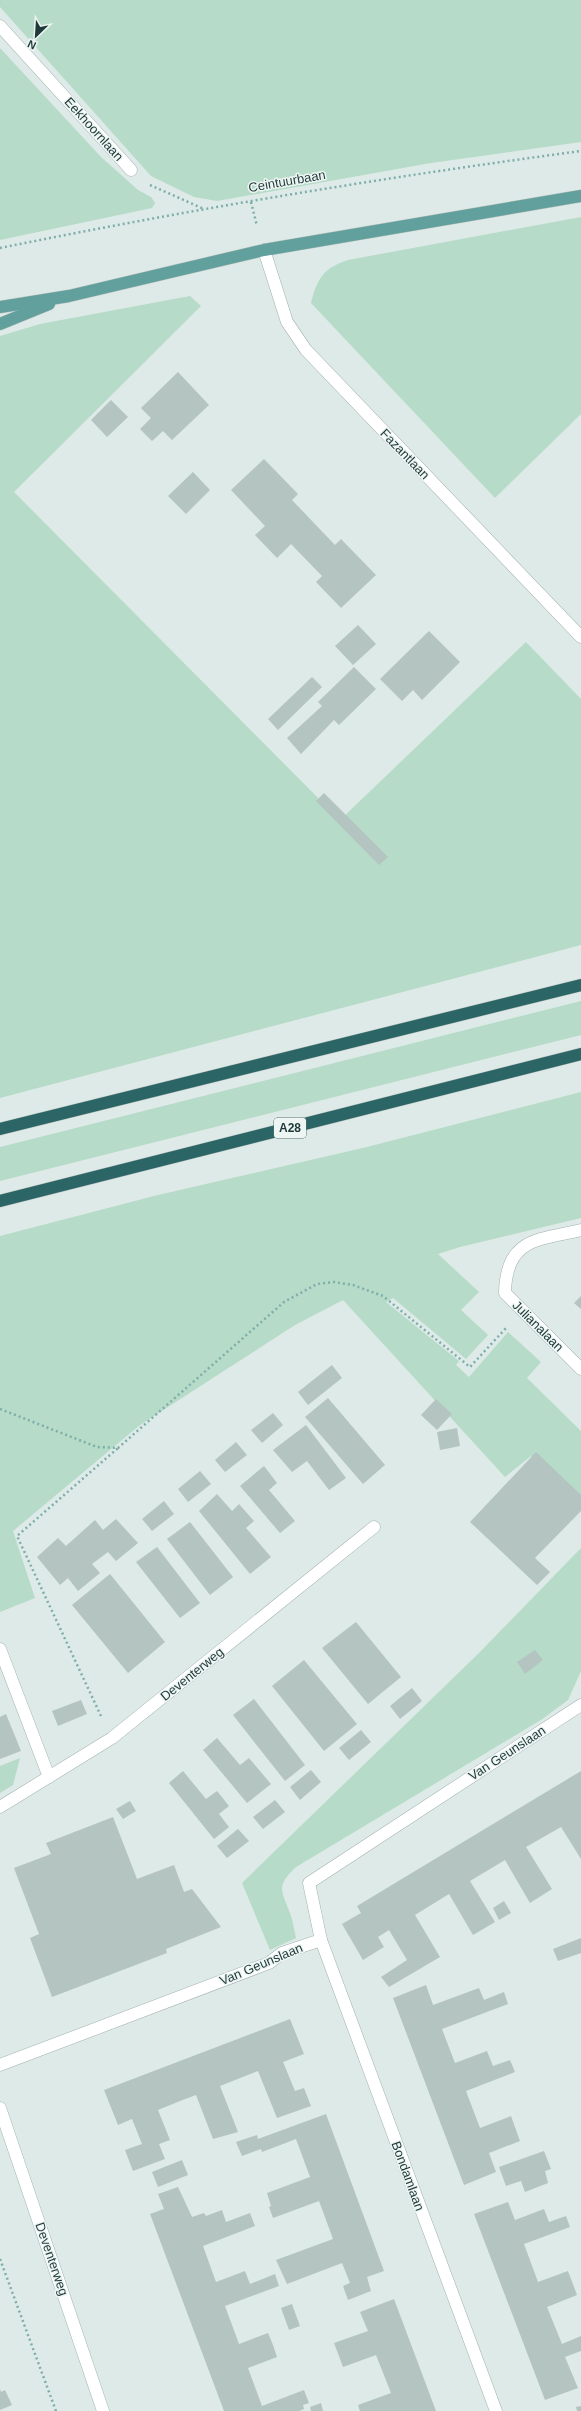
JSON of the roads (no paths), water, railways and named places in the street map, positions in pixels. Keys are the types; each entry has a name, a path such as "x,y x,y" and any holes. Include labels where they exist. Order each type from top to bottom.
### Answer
{"highway":[{"path":"0,1129 581,985"},
{"name":"A28","path":"0,1202 581,1054"}],"main road":[{"path":"0,307 69,296 264,250 581,196"},
{"path":"0,324 69,296"}],"street":[{"name":"Eekhoornlaan","path":"0,26 131,170"},
{"name":"Fazantlaan","path":"264,250 287,322 306,350 581,637"},
{"name":"Julianalaan","path":"581,1230 531,1241 517,1251 509,1263 505,1278 505,1293 581,1369"},
{"name":"Deventerweg","path":"0,1807 112,1738 374,1527"},
{"path":"0,1649 49,1777"},
{"name":"Van Geunslaan","path":"0,2065 269,1963 282,1953 321,1940 309,1883 581,1705"},
{"name":"Bondamlaan","path":"321,1940 496,2411"},
{"name":"Deventerweg","path":"0,2108 103,2411"}]}
